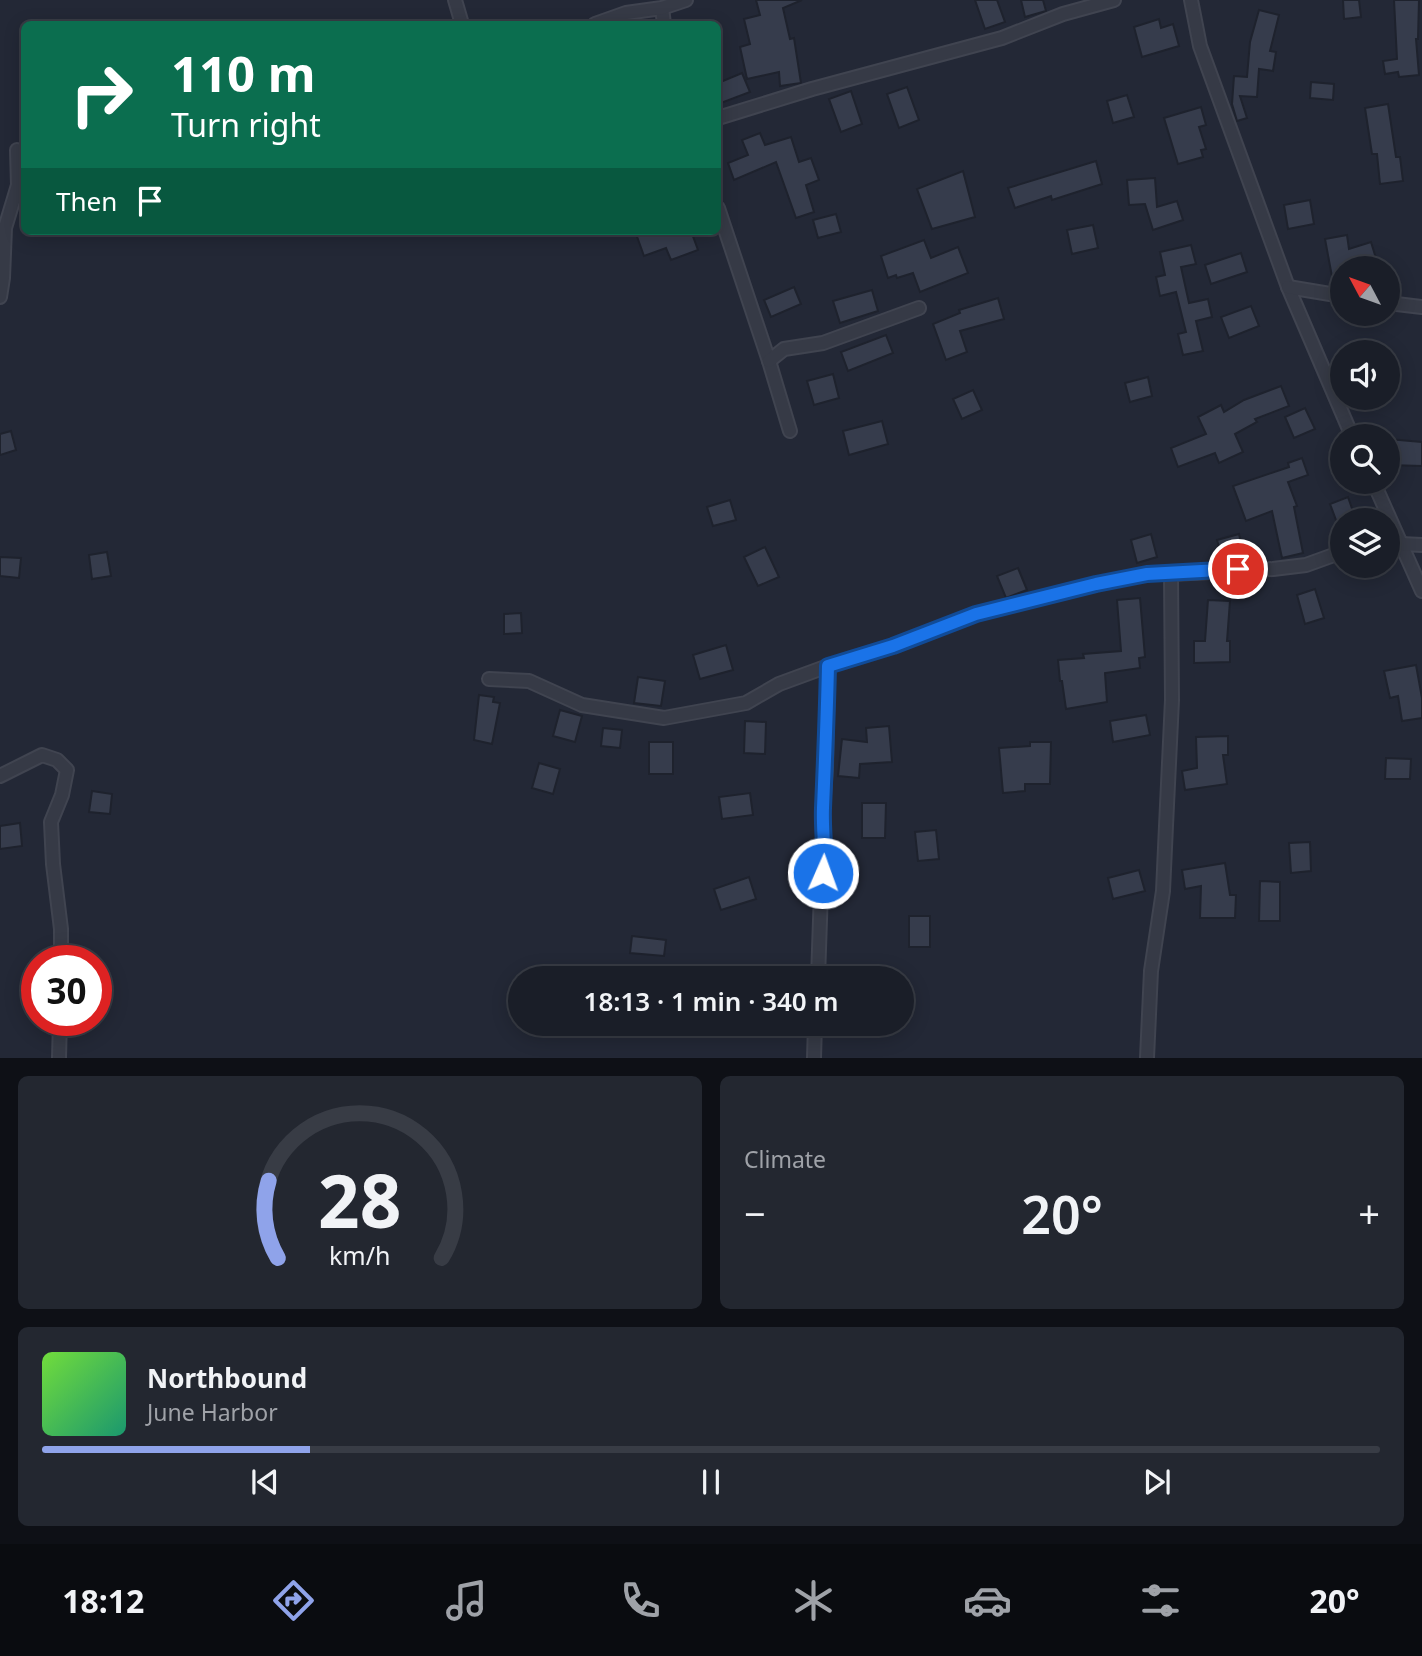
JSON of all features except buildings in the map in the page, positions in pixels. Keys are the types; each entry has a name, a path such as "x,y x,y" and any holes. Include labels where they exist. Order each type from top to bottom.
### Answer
{"street":[{"path":"455,0 461,21"},
{"path":"603,21 626,13 662,8 686,0"},
{"path":"721,117 812,89 1002,38 1063,14 1115,0"},
{"path":"1191,0 1200,46 1288,287 1347,424"},
{"path":"662,8 664,21"},
{"path":"0,297 5,228 18,185 17,150"},
{"path":"721,217 790,431"},
{"path":"1288,287 1330,294"},
{"path":"1400,304 1422,307"},
{"path":"769,361 784,349 823,343 919,308"},
{"path":"1422,545 1401,544 1422,591"},
{"path":"489,679 529,681 582,705 664,718 746,703 779,684 893,646 976,614 1096,584 1147,574 1273,569 1306,565 1330,556"},
{"path":"1147,1058 1151,971 1163,891 1172,700 1171,574"},
{"path":"818,966 825,856 823,810 828,666"},
{"path":"0,776 42,755 57,760 67,770 62,794 51,822 61,945"},
{"path":"59,1058 60,1036"},
{"path":"814,1058 815,1036"}],"route":[{"path":"823,873 828,666 893,646 976,614 1096,584 1147,574 1238,569"}]}
